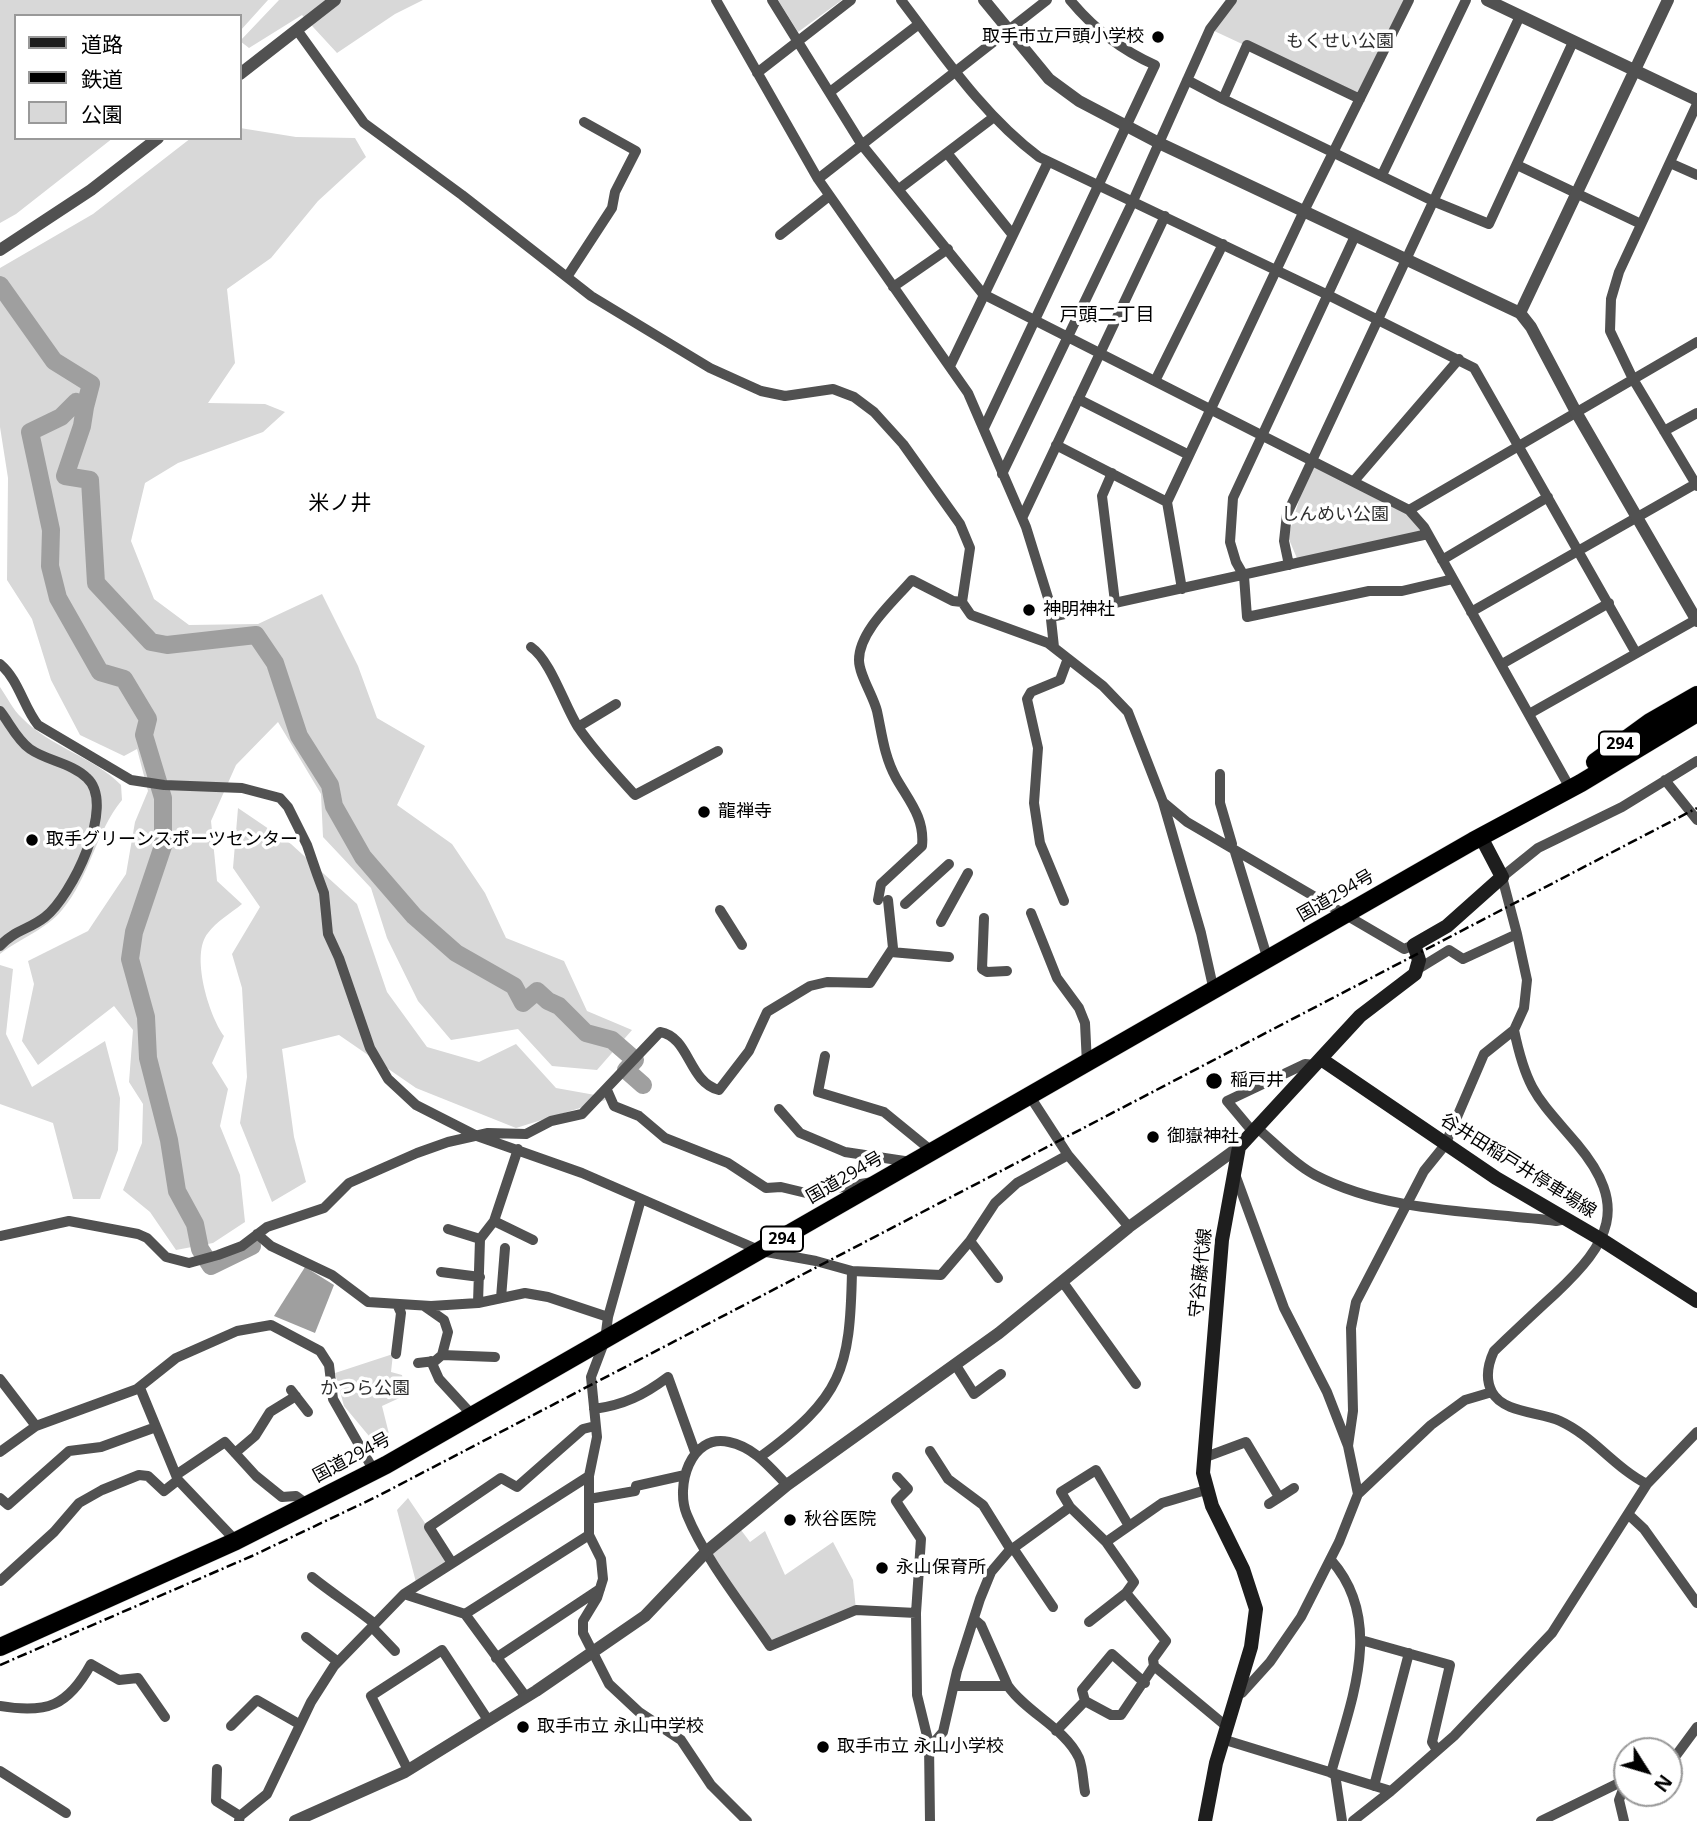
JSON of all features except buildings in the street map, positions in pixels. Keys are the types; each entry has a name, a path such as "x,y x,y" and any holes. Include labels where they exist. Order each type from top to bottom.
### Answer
{"highway":[{"name":"国道294号","path":"1569,785 1641,729 1697,695"},
{"name":"国道294号","path":"0,1647 236,1541 374,1471 1031,1098 1697,713"}],"main road":[{"path":"1239,1147 1360,1016 1418,969 1414,945 1447,926 1502,877 1481,837"},
{"name":"谷井田稲戸井停車場線","path":"1318,1062 1445,1145 1697,1301"},
{"name":"守谷藤代線","path":"1205,1821 1224,1733 1251,1647 1256,1609 1243,1569 1206,1490 1203,1458 1222,1240 1236,1177 1239,1147"}],"street":[{"path":"242,72 335,0"},
{"path":"716,0 818,179 968,393 1023,516 1051,617 1054,647"},
{"path":"772,0 862,145 983,294 1409,510 1428,534 1569,785"},
{"path":"757,73 851,0"},
{"path":"901,0 956,72 1012,137 1048,162 1099,183 1276,272 1459,359 1480,375 1636,653"},
{"path":"984,0 1049,79 1079,101 1159,143 1520,313 1531,327 1576,412 1697,620 1529,714"},
{"path":"818,179 1047,0"},
{"path":"984,428 1155,65 1129,53 1102,33 1070,0"},
{"path":"1002,474 1133,201 1210,29 1231,0"},
{"path":"1182,589 1167,502 1304,211 1409,0"},
{"path":"1382,175 1466,0"},
{"path":"1471,612 1697,485 1633,379 1610,331 1611,299 1619,272 1697,102 1488,0"},
{"path":"1520,313 1668,0"},
{"path":"1289,565 1284,541 1287,514 1520,16"},
{"path":"830,92 919,24"},
{"path":"297,30 364,123 462,194 567,277 627,319 727,376 777,395 833,389 854,397 874,412 904,444 960,524 970,548 962,602 971,614 1033,636 1054,647 1067,661 1103,686 1128,712 1163,802 1198,920 1214,991"},
{"path":"1187,80 1433,201 1489,225 1573,42"},
{"path":"1223,99 1247,45 1360,99"},
{"path":"899,189 994,117"},
{"path":"567,277 612,208 615,192 636,151 584,122"},
{"path":"0,250 80,197 155,140"},
{"path":"947,153 1012,234"},
{"path":"950,366 1048,162"},
{"path":"1670,163 1697,175"},
{"path":"1517,165 1641,224"},
{"path":"780,234 829,196"},
{"path":"1023,516 1165,216"},
{"path":"1355,236 1233,498 1230,542 1244,576 1247,617 1369,591 1402,592 1453,579"},
{"path":"1155,381 1223,244"},
{"path":"893,287 948,249"},
{"path":"1409,510 1697,342"},
{"path":"1354,481 1459,359"},
{"path":"1078,399 1189,455"},
{"path":"1664,431 1697,413"},
{"path":"1056,445 1167,502"},
{"path":"1112,473 1102,496 1115,602"},
{"path":"1442,560 1548,497"},
{"path":"1051,617 1428,534"},
{"path":"0,1236 69,1221 138,1234 147,1238 166,1258 189,1263 242,1246 267,1227 324,1208 349,1183 382,1167 448,1142 488,1133 526,1134 551,1121 582,1115 641,1049 660,1032 674,1038 701,1079 715,1089 723,1088 749,1051 767,1012 810,986 827,982 870,983 891,952 893,938 881,884 922,846 923,836 918,814 886,757 873,695 859,662 862,649 883,614 912,580 953,601 962,602"},
{"path":"1502,664 1609,603"},
{"path":"531,647 541,654 578,727 635,795 718,751"},
{"path":"1064,901 1040,843 1034,803 1038,748 1027,699 1031,692 1060,680 1067,661"},
{"path":"0,664 11,675 28,712 38,724 131,780 164,785 242,788 280,799 307,845 324,893 328,934 370,1048 387,1079 416,1105 477,1136 518,1149 761,1251 852,1271 941,1275 970,1241 995,1203 1017,1183 1068,1155"},
{"path":"578,727 616,704"},
{"path":"0,710 29,748 87,777 97,797 88,848 68,891 45,918 9,936 0,946"},
{"path":"1348,1446 1353,1411 1351,1328 1356,1301 1424,1171 1445,1145 1484,1054 1514,1030 1524,1007 1527,980 1502,877 1538,848 1622,807 1697,761"},
{"path":"1220,774 1220,803 1268,960"},
{"path":"1665,780 1697,820"},
{"path":"1163,802 1187,822 1345,916 1404,949 1414,945"},
{"path":"905,904 949,864"},
{"path":"941,922 968,873"},
{"path":"720,910 742,945"},
{"path":"1031,913 1057,978 1079,1008 1085,1023 1087,1064"},
{"path":"984,918 982,969 987,972 1007,971"},
{"path":"1418,969 1449,950 1463,959 1517,934"},
{"path":"891,952 949,957"},
{"path":"1514,1030 1528,1084 1540,1103 1590,1159 1605,1191 1608,1215 1602,1240 1578,1274 1494,1351 1487,1366 1492,1392 1500,1402 1562,1422 1628,1474 1647,1484"},
{"path":"825,1056 818,1092 884,1112 933,1152"},
{"path":"1318,1062 1305,1064 1227,1101 1255,1130 1315,1175 1406,1206 1556,1221 1566,1219"},
{"path":"607,1090 614,1106 639,1116 665,1138 728,1163 766,1188 780,1187 806,1193 882,1181"},
{"path":"1031,1098 1068,1155 1129,1227"},
{"path":"779,1109 800,1133 845,1152 914,1163"},
{"path":"295,1821 314,1817 408,1770 526,1697 645,1616 708,1551 787,1485 955,1364 1129,1227 1239,1147"},
{"path":"478,1303 480,1239 494,1221 518,1149"},
{"path":"1236,1177 1284,1308 1317,1367 1348,1446 1358,1494"},
{"path":"641,1199 608,1317 606,1340 591,1377 597,1437 589,1475 589,1535 601,1559 603,1578 583,1620 583,1633 609,1684 639,1712 681,1740 711,1785 747,1821"},
{"path":"494,1221 533,1240"},
{"path":"448,1229 480,1239"},
{"path":"257,1234 271,1246 332,1275 368,1302 424,1306 478,1303 525,1293 548,1297 608,1317"},
{"path":"970,1241 998,1278"},
{"path":"501,1298 505,1248"},
{"path":"760,1457 791,1434 826,1401 842,1371 851,1314 852,1271"},
{"path":"441,1272 480,1277"},
{"path":"1062,1281 1136,1384"},
{"path":"396,1354 401,1312 397,1304"},
{"path":"424,1306 444,1320 448,1332 442,1355"},
{"path":"0,1452 36,1426 137,1388 176,1358 237,1331 271,1325 320,1351 329,1366 333,1399 374,1471"},
{"path":"418,1363 431,1361 442,1355 495,1357"},
{"path":"431,1361 439,1379 473,1416"},
{"path":"955,1364 974,1394 1001,1374"},
{"path":"594,1409 614,1406 643,1395 668,1377 695,1452 685,1475 686,1513 770,1646 856,1610 916,1614"},
{"path":"0,1379 36,1426"},
{"path":"137,1388 140,1388 177,1477 236,1541"},
{"path":"1236,1694 1242,1693 1270,1662 1301,1617 1331,1560 1358,1494 1431,1425 1465,1400 1492,1392"},
{"path":"235,1453 255,1436 270,1412 293,1393 308,1412"},
{"path":"452,1563 429,1527 500,1478 517,1487 583,1429 595,1426"},
{"path":"0,1499 8,1505 69,1451 102,1447 156,1427"},
{"path":"1353,1821 1437,1750 1552,1633 1647,1484 1697,1432"},
{"path":"695,1452 725,1441 742,1446 760,1457 784,1482"},
{"path":"0,1581 54,1532 79,1503 139,1475 148,1476 164,1491 177,1477 225,1442 256,1476 282,1497 296,1496 308,1505"},
{"path":"1203,1458 1246,1442 1279,1497"},
{"path":"930,1451 948,1479 984,1505 1053,1607"},
{"path":"1090,1622 1126,1593 1134,1582 1106,1542 1070,1507 1061,1492 1096,1471 1129,1526"},
{"path":"217,1769 216,1801 239,1819 267,1794 299,1724 338,1662 404,1594 589,1475"},
{"path":"589,1499 635,1491 636,1486 685,1475"},
{"path":"897,1477 908,1489 896,1501 921,1539 916,1614 916,1695 929,1748 930,1821"},
{"path":"1269,1504 1294,1488"},
{"path":"1106,1542 1162,1503 1206,1490"},
{"path":"929,1748 943,1732 974,1619 991,1572 1012,1549 1070,1507"},
{"path":"1628,1514 1644,1529 1697,1603"},
{"path":"465,1614 589,1535"},
{"path":"1331,1560 1346,1577 1355,1595 1361,1640 1353,1693 1333,1774 1342,1821"},
{"path":"312,1577 335,1596 346,1599 395,1651"},
{"path":"496,1658 600,1589"},
{"path":"1126,1593 1166,1641 1153,1659 1154,1666 1145,1683 1121,1715 1111,1715 1085,1702 1082,1690 1112,1654 1145,1683"},
{"path":"404,1594 465,1614 526,1697"},
{"path":"974,1619 981,1625 1008,1686 1020,1703 1056,1731 1078,1758 1085,1792"},
{"path":"306,1637 338,1662"},
{"path":"1361,1640 1450,1665 1432,1742 1437,1750"},
{"path":"408,1770 371,1696 442,1650 488,1720"},
{"path":"1374,1786 1409,1653"},
{"path":"0,1706 25,1710 58,1703 77,1689 91,1664 118,1680 138,1678 165,1717"},
{"path":"1154,1666 1224,1733 1333,1774 1391,1791"},
{"path":"954,1686 1008,1686"},
{"path":"231,1726 257,1700 299,1724"},
{"path":"1056,1731 1075,1708 1085,1702"},
{"path":"1683,1746 1697,1727"},
{"path":"0,1770 66,1813"},
{"path":"1541,1821 1613,1786"}],"green space":[{"path":"0,0 268,0 242,29 242,14 14,14 14,140 110,140 16,214 0,223"},
{"path":"279,0 423,0 395,14 337,53 302,15 249,48 242,43 242,39"},
{"path":"778,0 842,0 798,32"},
{"name":"もくせい公園","path":"1232,0 1409,0 1360,99 1210,29"},
{"path":"242,128 296,137 355,138 366,157 318,201 271,258 227,289 235,363 208,403 265,404 285,412 263,432 178,463 145,483 131,541 154,599 189,625 258,624 322,594 358,666 377,718 425,746 397,805 452,844 485,893 506,938 564,961 587,1011 632,1030 597,1070 552,1066 518,1029 451,1040 418,1001 387,938 371,888 323,837 321,794 278,722 236,765 211,821 217,881 242,904 208,933 201,955 201,970 208,1000 224,1036 212,1063 228,1089 220,1126 240,1175 245,1222 213,1243 176,1250 150,1212 123,1190 142,1143 143,1104 129,1082 133,1030 114,1006 38,1065 22,1041 34,984 28,961 88,931 126,874 135,822 148,791 137,749 124,756 80,735 51,680 32,619 7,580 8,478 0,427 0,268 93,214 188,140 242,140"},
{"name":"しんめい公園","path":"1311,460 1397,501 1428,534 1299,563 1288,537"},
{"name":"取手グリーンスポーツセンター","path":"0,687 16,711 33,728 98,767 121,785 122,800 105,826 72,897 62,910 49,923 0,954"},
{"path":"238,808 291,844 357,904 387,992 427,1047 479,1062 516,1044 556,1088 612,1098 516,1128 416,1088 339,1035 282,1049 294,1137 306,1182 272,1202 240,1123 247,1077 242,988 232,954 260,907 233,868"},
{"path":"0,965 13,969 6,1034 32,1087 105,1041 120,1098 118,1150 100,1199 73,1199 53,1123 0,1104"},
{"name":"かつら公園","path":"393,1354 391,1372 402,1375 406,1395 382,1406 389,1434 374,1442 344,1406 335,1373"},
{"path":"408,1498 452,1563 417,1586 397,1510"},
{"path":"738,1526 750,1542 765,1531 785,1575 833,1542 853,1580 856,1610 770,1646 707,1551"}],"shaded area":[{"path":"305,1267 334,1285 315,1333 274,1316"}],"waterway":[{"path":"0,285 54,361 91,384 85,407 76,402 61,417 30,432 51,530 50,566 58,598 100,672 124,679 148,719 144,735 163,798 163,846 134,932 130,959 146,1017 148,1058 169,1140 177,1191 195,1224 200,1249 211,1266 252,1246"},
{"path":"85,407 82,426 65,476 90,480 96,583 151,642 167,645 256,635 275,663 299,736 330,785 334,806 363,857 414,916 456,953 514,986 523,1003 537,991 559,1006 586,1033 612,1040 635,1060 626,1070 643,1085"}],"railway":[{"path":"0,1665 252,1556 376,1497 1697,808"}],"place":[{"name":"取手市立戸頭小学校","path":"1158,37"},
{"name":"神明神社","path":"1029,610"},
{"name":"龍禅寺","path":"704,812"},
{"name":"取手グリーンスポーツセンター","path":"32,840"},
{"name":"稲戸井","path":"1214,1081"},
{"name":"御嶽神社","path":"1153,1137"},
{"name":"秋谷医院","path":"790,1520"},
{"name":"永山保育所","path":"882,1568"},
{"name":"取手市立 永山中学校","path":"523,1727"},
{"name":"取手市立 永山小学校","path":"823,1747"}],"district":[{"name":"戸頭二丁目","path":"1107,316"},
{"name":"米ノ井","path":"340,504"}]}
